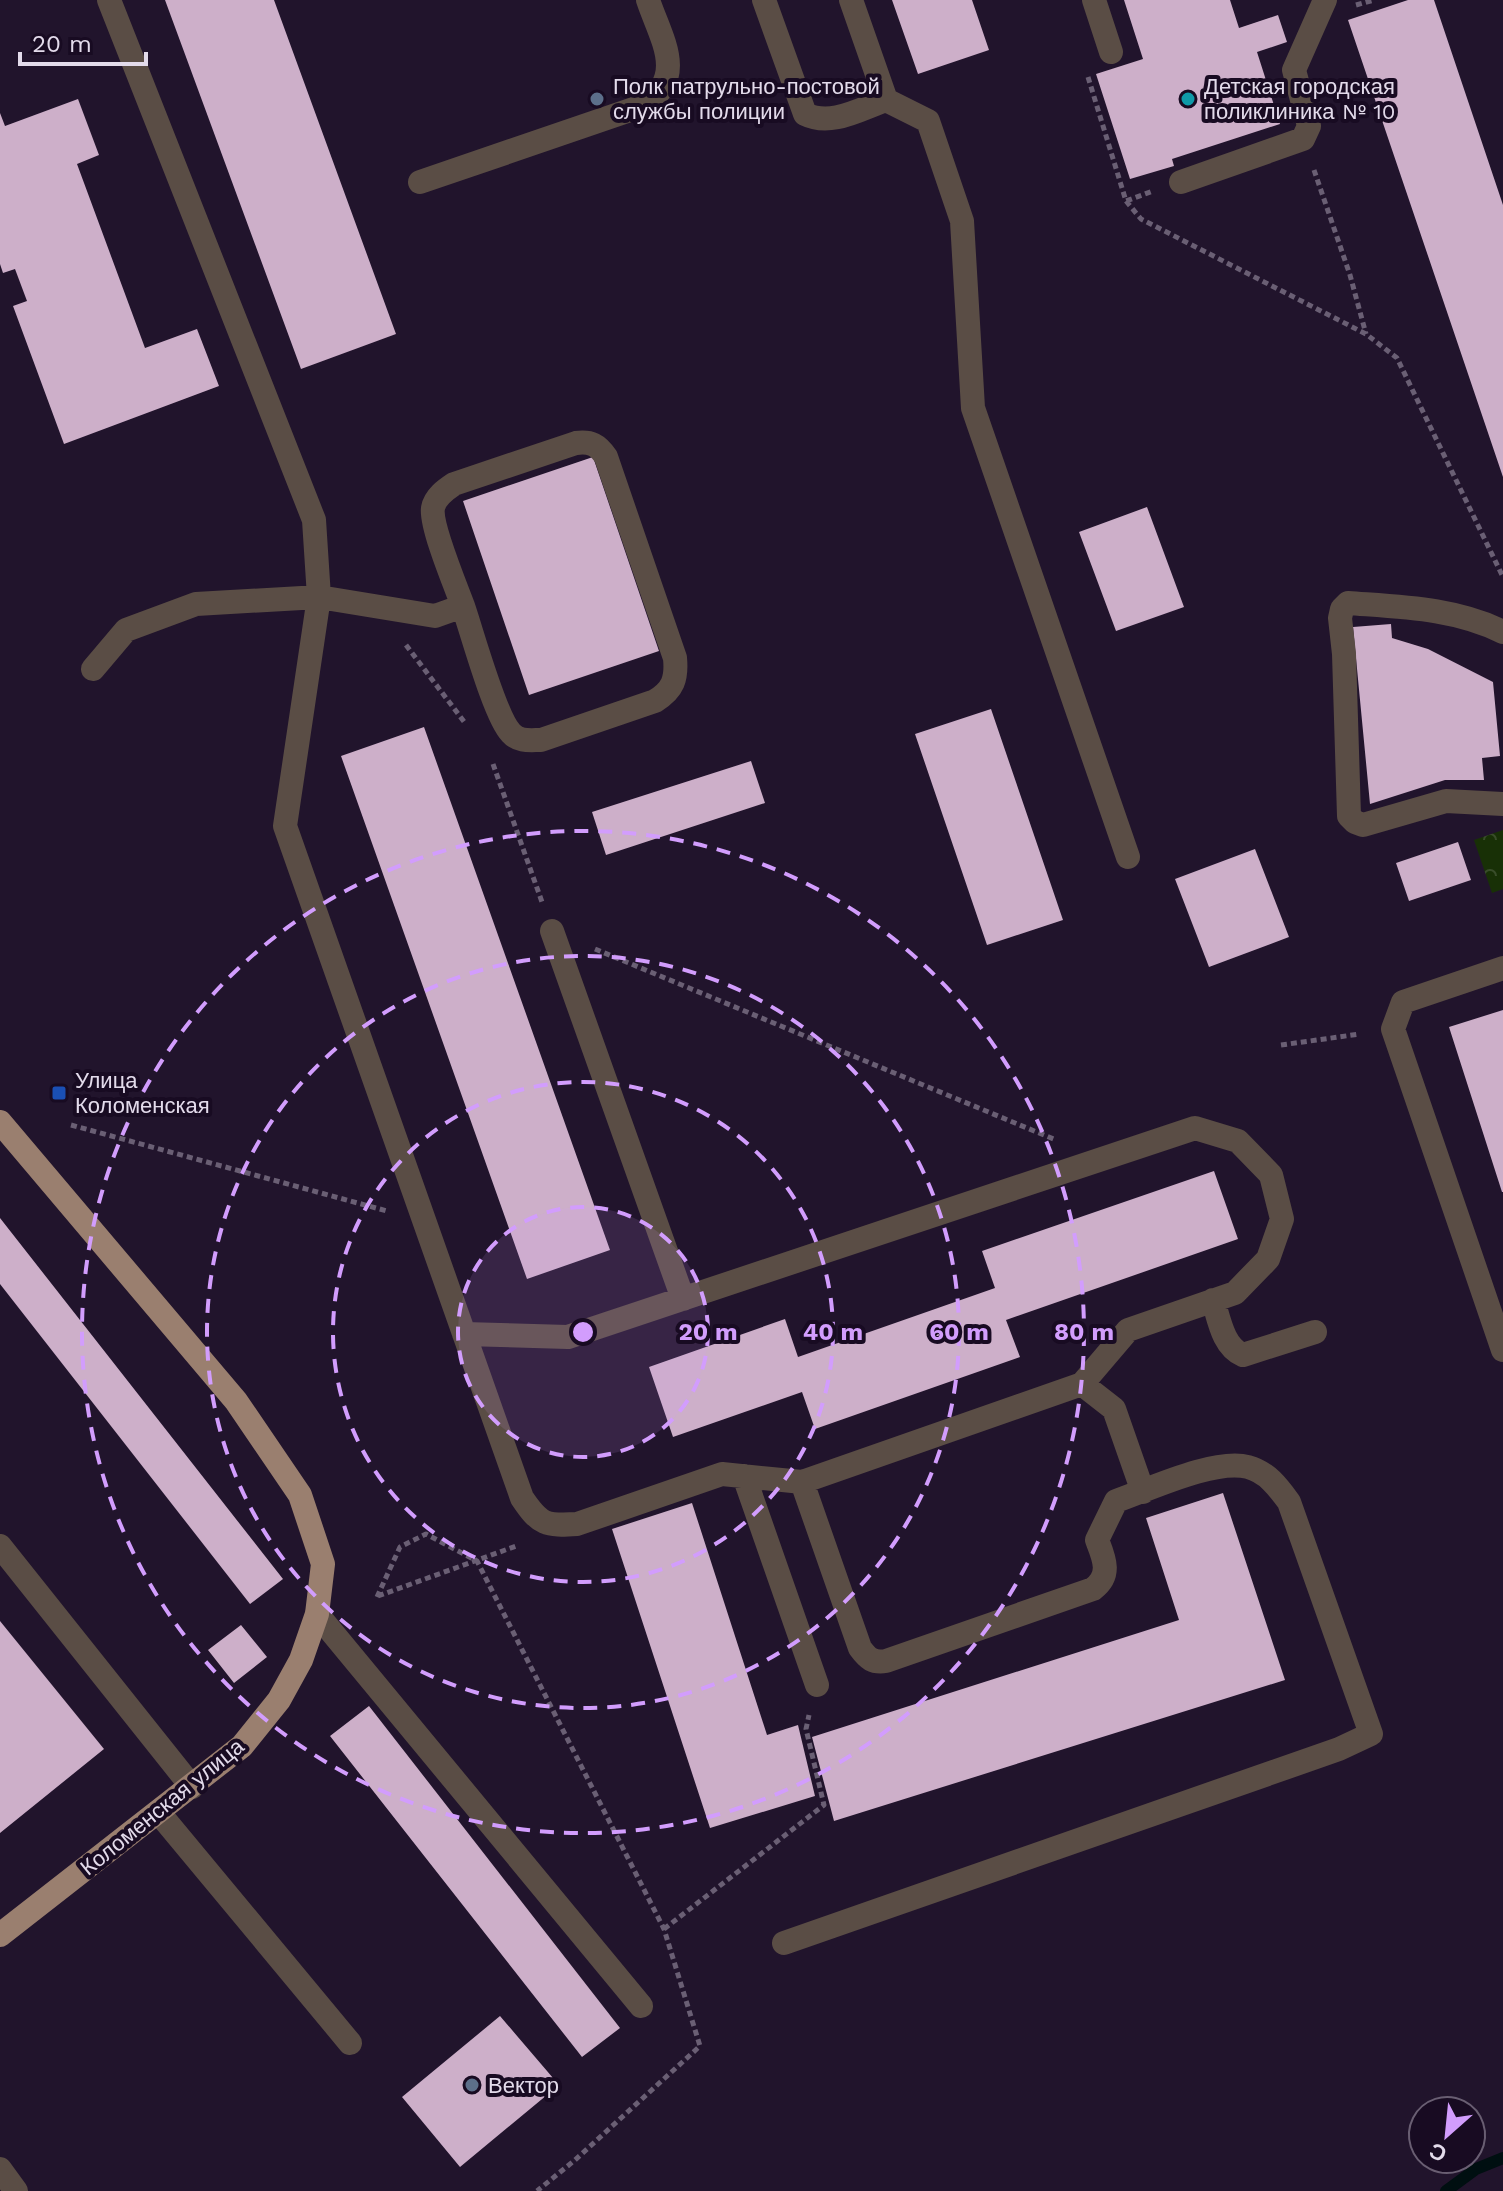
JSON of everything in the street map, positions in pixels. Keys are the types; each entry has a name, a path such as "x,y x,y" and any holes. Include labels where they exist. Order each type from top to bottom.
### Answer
{"main road":[{"name":"Коломенская улица","path":"0,1122 236,1401 300,1495 323,1564 317,1614 301,1660 279,1700 242,1746 0,1935"}],"lane":[{"path":"109,0 314,520 319,597 285,826 425,1221 464,1334 522,1498 536,1519 553,1526 577,1524 722,1474 802,1482 1082,1384 1128,1330 1235,1293 1268,1259 1282,1219 1271,1175 1238,1141 1195,1128 568,1337 464,1334"},
{"path":"420,182 645,105 660,94 668,79 669,60 648,0"},
{"path":"764,0 805,114 816,120 830,120 886,100"},
{"path":"851,0 886,100 928,121 962,221 973,408 1128,857"},
{"path":"1094,0 1111,52"},
{"path":"1181,182 1303,139 1309,126 1294,70 1325,0"},
{"path":"588,441 599,447 606,457 675,658 676,675 669,692 655,701 541,740 523,741 511,733 501,717 463,606 434,523 433,507 440,493 454,484 588,441"},
{"path":"93,669 126,630 196,604 319,597 435,616 463,606"},
{"path":"1503,632 1487,624 1433,610 1348,603 1342,609 1340,618 1349,816 1363,825 1446,801 1503,804"},
{"path":"552,931 683,1299"},
{"path":"1503,968 1403,1002 1393,1029 1503,1350"},
{"path":"1213,1300 1228,1344 1243,1355 1315,1332"},
{"path":"1082,1384 1114,1409 1143,1492"},
{"path":"784,1943 1324,1754 1371,1734 1289,1502 1273,1480 1247,1466 1216,1466 1116,1501 1097,1540 1106,1563 1101,1583 1093,1589 876,1662 867,1658 860,1648 802,1482"},
{"path":"744,1476 817,1685"},
{"path":"0,1546 192,1787"},
{"path":"317,1614 641,2006"},
{"path":"159,1813 350,2043"},
{"path":"0,2169 16,2191"}],"path":[{"path":"1111,52 1083,61 1126,201 1141,219 1366,334 1397,358 1503,577"},
{"path":"1303,139 1350,275 1366,334"},
{"path":"1126,201 1181,182"},
{"path":"376,606 472,733"},
{"path":"491,759 552,931 1103,1159"},
{"path":"1281,1045 1393,1029"},
{"path":"71,1125 425,1221"},
{"path":"536,1519 520,1545 477,1561 377,1597 400,1547 426,1534 477,1561 664,1929 700,2046 537,2191"},
{"path":"664,1929 824,1805 806,1729 817,1685"}],"green space":[{"path":"1503,830 1503,889 1492,893 1474,840"}],"building":[{"path":"165,0 274,0 396,334 301,369"},
{"path":"892,0 972,0 989,50 918,74"},
{"name":"Детская городская поликлиника № 10","path":"1124,0 1230,0 1239,28 1278,15 1287,42 1257,52 1280,124 1172,159 1174,166 1130,179 1096,74 1143,59"},
{"path":"1408,0 1434,0 1503,205 1503,477 1348,20"},
{"path":"78,99 99,155 77,164 145,348 197,329 219,386 64,444 13,306 27,301 15,269 3,273 0,264 0,113 5,126"},
{"path":"593,457 659,651 529,695 463,501"},
{"path":"1147,507 1184,607 1116,631 1079,532"},
{"path":"1391,624 1392,638 1428,649 1493,682 1500,756 1482,758 1484,780 1445,780 1370,804 1353,627"},
{"path":"991,709 1063,920 987,945 915,734"},
{"path":"424,727 610,1250 527,1279 341,756"},
{"path":"751,761 765,803 606,855 592,812"},
{"path":"1458,842 1471,880 1409,901 1396,863"},
{"path":"1255,849 1289,937 1209,967 1175,879"},
{"path":"1503,1010 1503,1192 1502,1192 1449,1027"},
{"path":"1214,1171 1238,1239 1006,1320 1020,1357 815,1429 802,1392 673,1437 649,1367 785,1319 798,1357 995,1288 982,1251"},
{"path":"0,1218 283,1579 250,1604 0,1284"},
{"path":"1223,1493 1285,1680 834,1821 812,1737 1179,1620 1146,1518"},
{"path":"692,1503 767,1735 798,1725 815,1796 710,1828 612,1529"},
{"path":"0,1621 104,1749 0,1833"},
{"path":"241,1625 267,1657 234,1683 208,1650"},
{"path":"369,1706 620,2028 582,2057 330,1736"},
{"path":"500,2016 559,2085 460,2167 402,2097"}],"waterway":[{"path":"1446,2191 1476,2169 1503,2158"}],"place":[{"name":"Полк патрульно-постовой службы полиции","path":"597,99"},
{"name":"Детская городская поликлиника № 10","path":"1188,99"},
{"name":"Улица Коломенская","path":"59,1093"},
{"name":"Вектор","path":"472,2085"}]}
